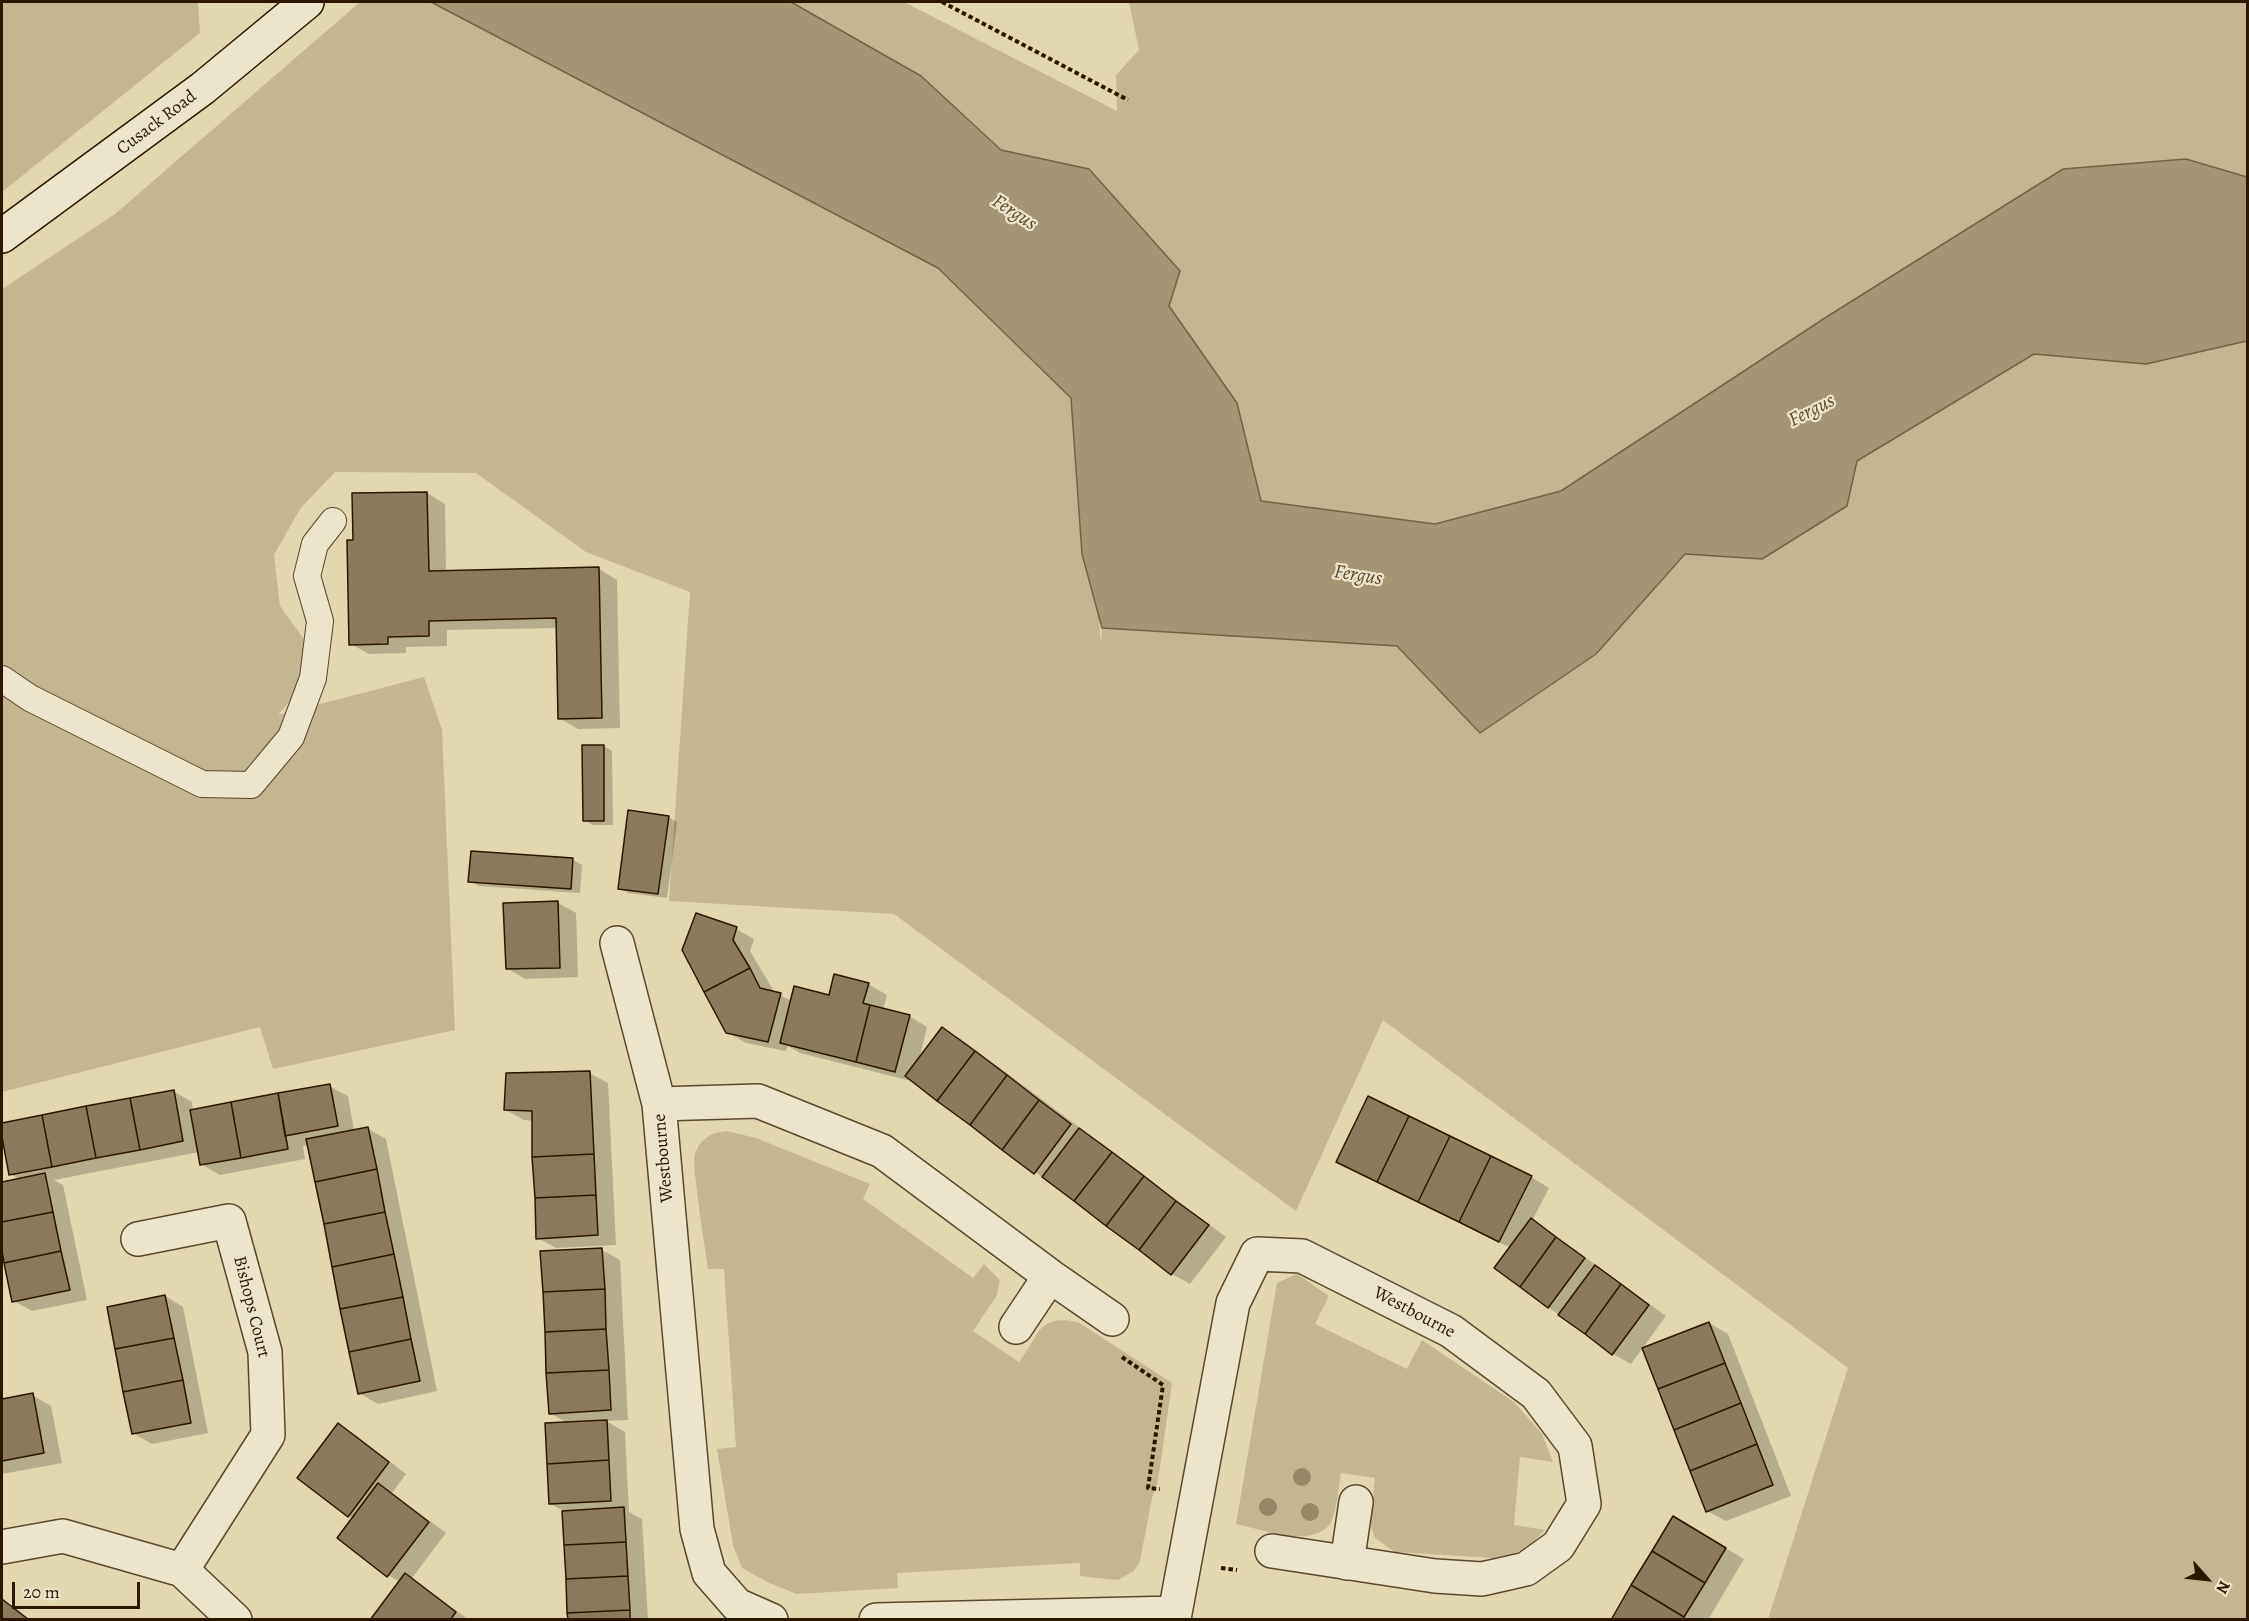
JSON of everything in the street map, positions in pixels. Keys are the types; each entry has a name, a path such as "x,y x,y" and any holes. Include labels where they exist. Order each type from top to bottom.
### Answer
{"street":[{"name":"Cusack Road","path":"2,236 203,88 307,2"},
{"path":"617,943 659,1104"},
{"name":"Westbourne","path":"771,1620 737,1605 709,1573 697,1529 659,1104 759,1101 882,1151 1050,1276 1112,1319"},
{"name":"Bishops Court","path":"138,1239 229,1221 265,1352 268,1435 182,1570"},
{"name":"Westbourne","path":"876,1620 1174,1616 1233,1303 1257,1254 1302,1256 1451,1331 1536,1394 1575,1446 1584,1504 1558,1546 1526,1569 1482,1579 1435,1576 1272,1551"},
{"path":"1016,1327 1050,1276"},
{"path":"1347,1563 1356,1502"},
{"path":"2,1547 63,1536 182,1570 235,1620"}],"lane":[{"path":"2,679 30,698 202,783 251,785 291,737 313,678 320,621 307,576 315,544 333,521"}],"path":[{"path":"942,2 1128,100"},
{"path":"1112,1319 1107,1347 1163,1385 1148,1488 1197,1494"},
{"path":"1184,1562 1237,1571 1272,1551"}],"shaded area":[{"path":"2,2 198,2 200,33 2,192"},
{"path":"360,2 431,2 938,268 1071,398 1082,554 1099,617 1101,644 1102,628 1397,646 1480,733 1596,654 1685,554 1762,559 1847,506 1857,461 2034,354 2146,364 2247,341 2247,1619 1768,1619 1848,1368 1383,1020 1296,1211 894,914 669,901 690,592 586,552 476,473 335,472 300,509 274,555 280,606 308,645 298,691 278,715 424,677 442,730 455,1030 273,1069 260,1027 2,1092 2,289 115,214"},
{"path":"791,2 904,2 1117,111 1116,75 1139,50 1129,2 2247,2 2247,177 2186,159 2063,169 1828,316 1561,491 1435,524 1261,501 1237,403 1169,306 1089,169 1001,150 921,76"},
{"path":"726,1131 756,1138 870,1184 863,1199 973,1278 984,1264 1000,1280 997,1295 973,1331 1019,1362 1041,1329 1054,1321 1065,1320 1078,1322 1172,1383 1158,1481 1152,1498 1140,1561 1134,1571 1118,1580 1080,1576 1080,1563 897,1573 898,1588 797,1594 767,1582 742,1568 733,1545 717,1449 736,1447 724,1269 708,1269 694,1161 697,1149 703,1141 710,1135"},
{"path":"1297,1274 1329,1296 1315,1324 1407,1369 1422,1340 1514,1402 1542,1434 1553,1462 1520,1457 1514,1525 1545,1530 1525,1550 1494,1558 1395,1552 1375,1538 1370,1523 1375,1478 1341,1473 1332,1520 1321,1531 1311,1535 1285,1535 1236,1524 1277,1283"}],"water":[{"name":"Fergus","path":"431,2 791,2 921,76 1001,150 1089,169 1180,271 1169,306 1237,403 1261,501 1435,524 1561,491 1828,316 2063,169 2186,159 2247,177 2247,341 2146,364 2034,354 1857,461 1847,506 1762,559 1685,554 1596,654 1480,733 1397,646 1102,628 1082,554 1071,398 938,268"}],"building":[{"path":"427,492 429,571 599,567 602,718 558,719 556,618 429,621 429,636 388,637 388,644 349,645 347,540 353,540 352,493"},
{"path":"582,745 604,745 604,821 583,821"},
{"path":"628,810 669,816 658,894 618,889"},
{"path":"471,851 573,858 571,889 468,882"},
{"path":"558,901 560,968 506,969 503,903"},
{"path":"696,913 737,927 733,940 750,968 704,992 682,950"},
{"path":"750,968 760,988 781,993 768,1042 726,1033 704,992"},
{"path":"834,974 869,983 863,1003 870,1005 856,1062 780,1043 794,986 829,995"},
{"path":"870,1005 910,1015 895,1072 856,1062"},
{"path":"942,1027 975,1051 937,1101 905,1076"},
{"path":"975,1051 1007,1075 970,1125 937,1101"},
{"path":"590,1071 594,1154 532,1157 532,1111 504,1110 506,1073"},
{"path":"1007,1075 1039,1100 1002,1150 970,1125"},
{"path":"330,1084 338,1126 285,1136 278,1093"},
{"path":"174,1090 183,1141 140,1150 130,1098"},
{"path":"278,1093 288,1149 241,1158 231,1102"},
{"path":"1368,1096 1409,1116 1377,1182 1336,1162"},
{"path":"130,1098 140,1150 96,1158 86,1106"},
{"path":"1039,1100 1071,1124 1034,1174 1002,1150"},
{"path":"231,1102 241,1158 200,1165 190,1110"},
{"path":"86,1106 96,1158 52,1167 42,1115"},
{"path":"42,1115 52,1167 9,1175 2,1137 2,1123"},
{"path":"1409,1116 1450,1136 1418,1202 1377,1182"},
{"path":"368,1127 377,1169 315,1182 306,1139"},
{"path":"1079,1128 1112,1152 1074,1201 1042,1177"},
{"path":"1450,1136 1491,1156 1459,1222 1418,1202"},
{"path":"1112,1152 1144,1176 1106,1226 1074,1201"},
{"path":"594,1154 596,1195 535,1198 532,1157"},
{"path":"1491,1156 1532,1176 1499,1242 1459,1222"},
{"path":"377,1169 385,1212 324,1224 315,1182"},
{"path":"45,1173 53,1212 2,1222 2,1182"},
{"path":"1144,1176 1176,1201 1139,1250 1106,1226"},
{"path":"596,1195 598,1235 536,1239 535,1198"},
{"path":"1176,1201 1209,1225 1171,1275 1139,1250"},
{"path":"53,1212 61,1251 4,1263 2,1222"},
{"path":"385,1212 394,1254 332,1267 324,1224"},
{"path":"1531,1218 1556,1237 1520,1287 1494,1268"},
{"path":"1556,1237 1585,1258 1548,1308 1520,1287"},
{"path":"602,1248 605,1289 543,1292 540,1251"},
{"path":"61,1251 70,1290 12,1302 4,1263"},
{"path":"394,1254 403,1297 340,1309 332,1267"},
{"path":"1595,1265 1621,1284 1585,1334 1558,1315"},
{"path":"1621,1284 1649,1305 1612,1355 1585,1334"},
{"path":"605,1289 606,1329 545,1332 543,1292"},
{"path":"165,1295 174,1338 115,1349 107,1307"},
{"path":"403,1297 411,1339 349,1352 340,1309"},
{"path":"1709,1322 1725,1363 1658,1389 1642,1348"},
{"path":"606,1329 609,1370 546,1373 545,1332"},
{"path":"174,1338 183,1380 123,1392 115,1349"},
{"path":"411,1339 420,1381 358,1394 349,1352"},
{"path":"1725,1363 1741,1403 1674,1430 1658,1389"},
{"path":"609,1370 611,1410 549,1414 546,1373"},
{"path":"183,1380 191,1423 132,1434 123,1392"},
{"path":"33,1393 44,1453 2,1461 2,1399"},
{"path":"1741,1403 1757,1444 1690,1471 1674,1430"},
{"path":"607,1420 609,1460 547,1464 545,1423"},
{"path":"338,1423 389,1462 348,1517 297,1478"},
{"path":"1757,1444 1773,1485 1706,1512 1690,1471"},
{"path":"609,1460 611,1501 549,1504 547,1464"},
{"path":"378,1483 429,1522 387,1577 337,1538"},
{"path":"624,1507 626,1542 564,1545 562,1511"},
{"path":"1673,1516 1726,1548 1705,1583 1652,1551"},
{"path":"626,1542 628,1576 566,1579 564,1545"},
{"path":"1652,1551 1705,1583 1684,1617 1631,1585"},
{"path":"405,1573 456,1612 450,1620 370,1620"},
{"path":"628,1576 630,1610 567,1613 566,1579"},
{"path":"1631,1585 1684,1617 1683,1620 1611,1620"},
{"path":"2,1599 29,1620 2,1620"},
{"path":"630,1610 630,1620 568,1620 567,1613"}]}
